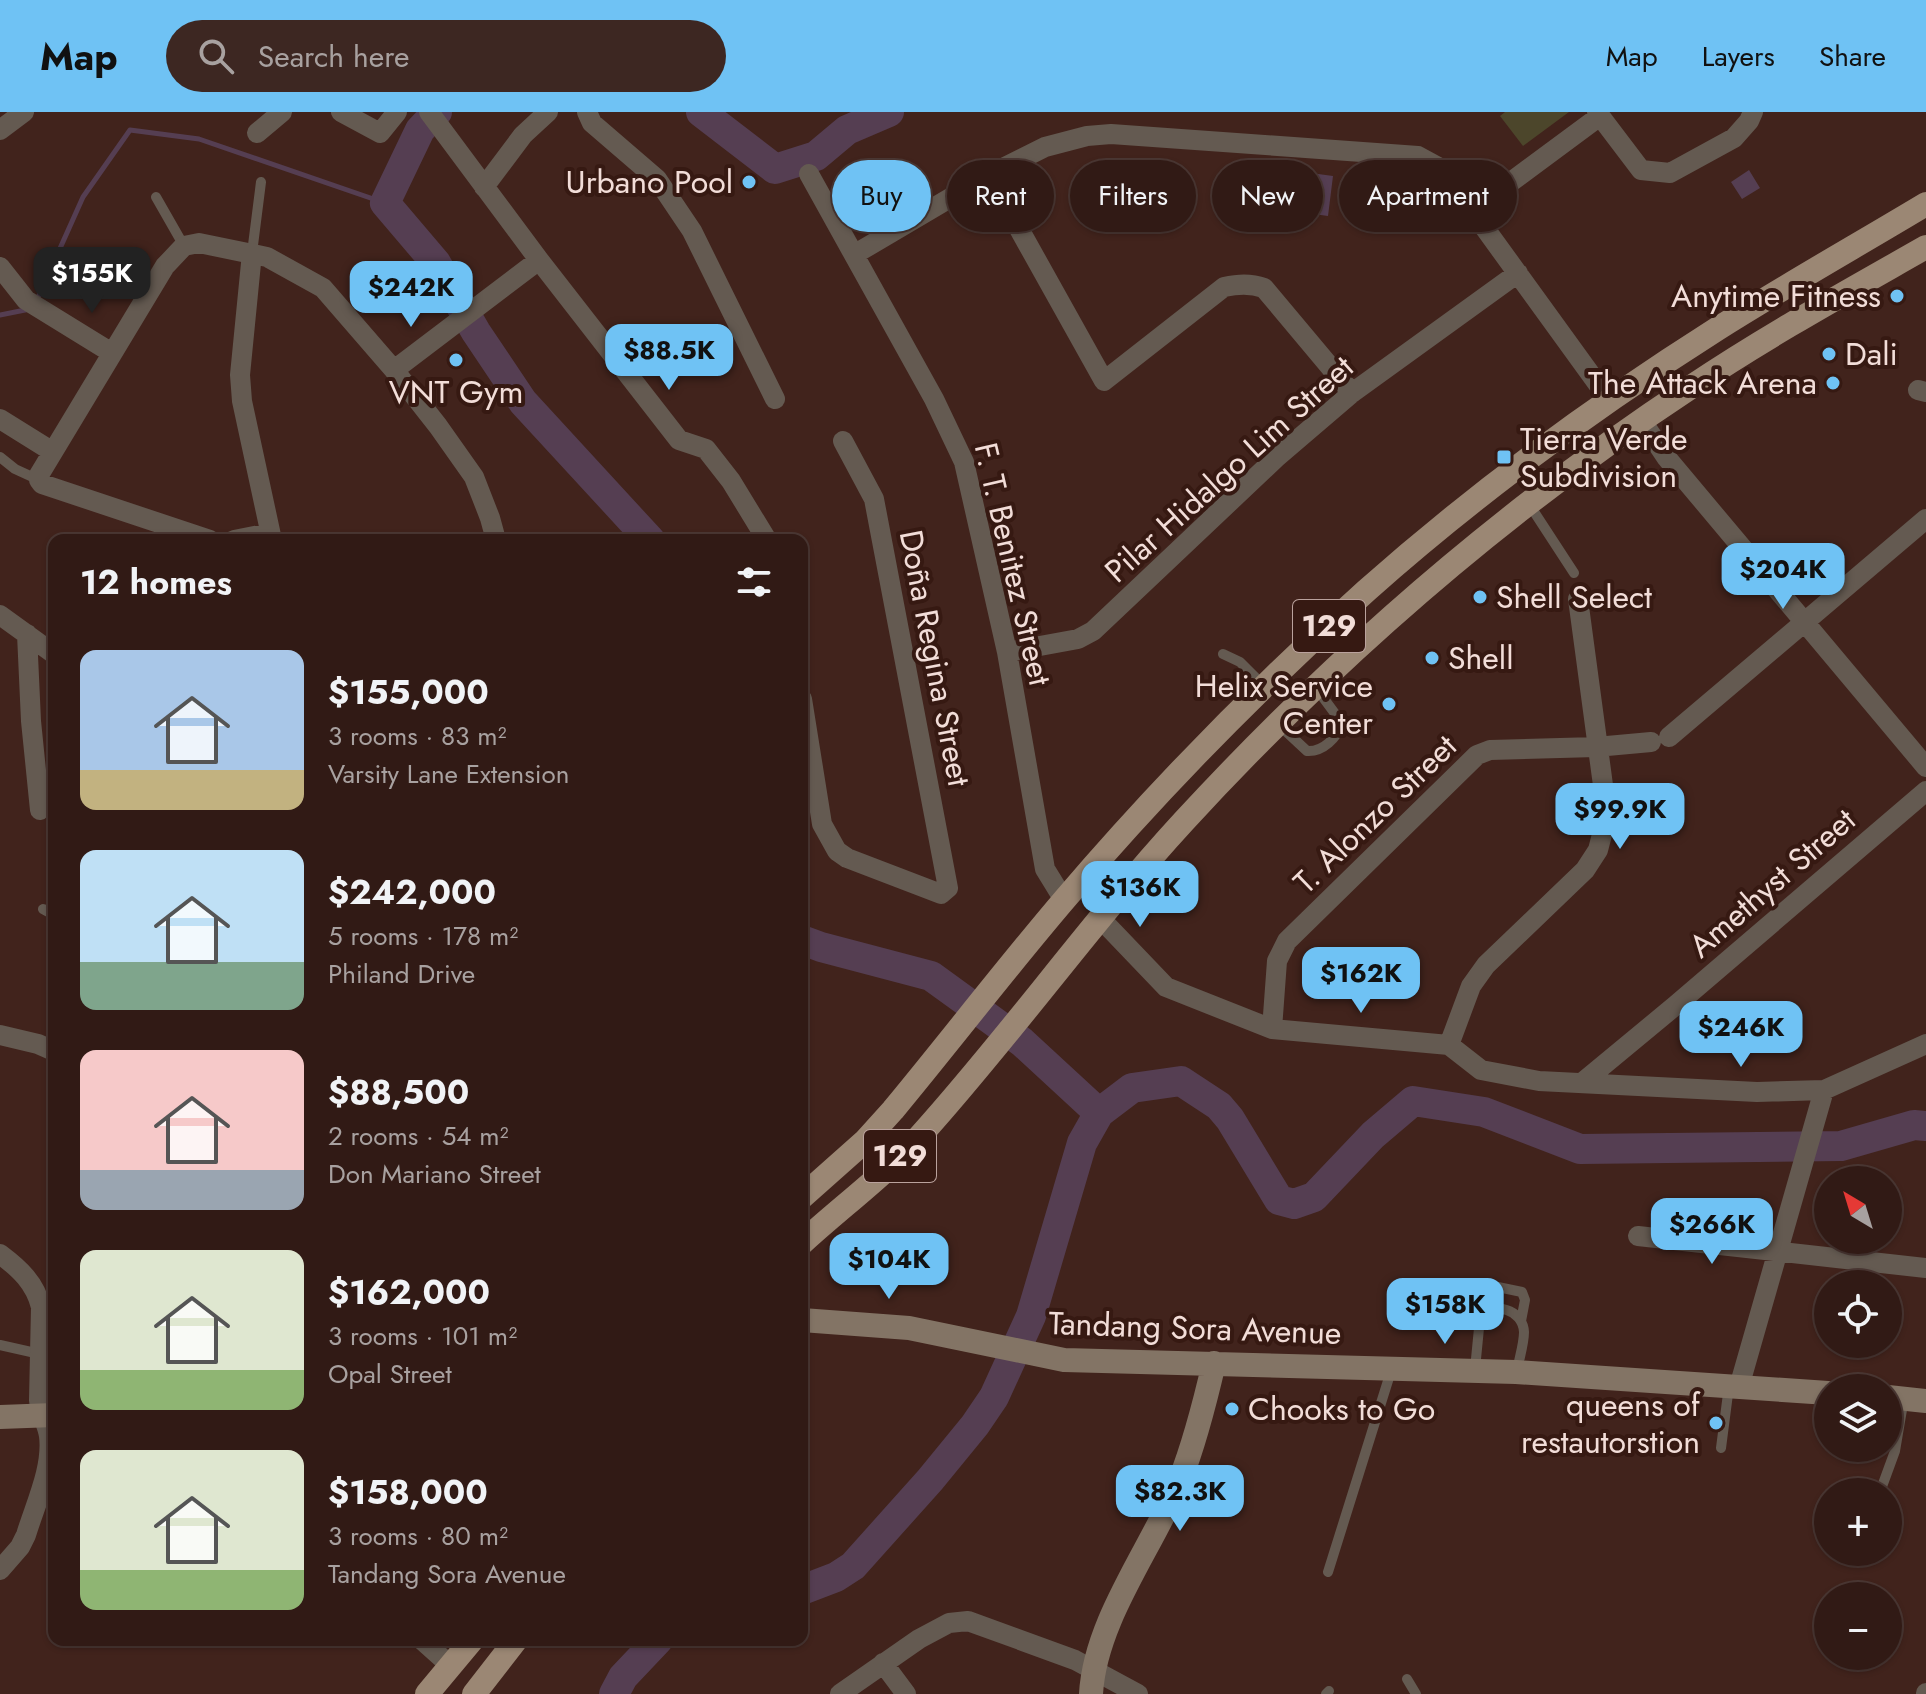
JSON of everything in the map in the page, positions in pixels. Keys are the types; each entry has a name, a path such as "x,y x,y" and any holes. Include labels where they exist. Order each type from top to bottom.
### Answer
{"main road":[{"name":"129","path":"808,1192 865,1141 1064,900 1174,777 1366,592 1445,524 1610,401 1719,328 1926,204"},
{"name":"129","path":"808,1238 884,1173 920,1136 1099,917 1184,820 1278,724 1431,584 1529,504 1737,356 1926,247"},
{"path":"1719,328 1737,356"},
{"name":"Tandang Sora Avenue","path":"808,1320 879,1324 1055,1358 1516,1372 1814,1392"},
{"path":"1091,1694 1108,1626 1180,1481 1201,1418 1214,1363"},
{"path":"0,1417 47,1415"},
{"path":"427,1694 467,1646"},
{"path":"474,1694 511,1646"}],"street":[{"path":"0,130 24,112"},
{"path":"257,133 282,112"},
{"path":"341,112 380,133 397,112"},
{"path":"429,112 679,440 706,449 731,481 763,534"},
{"path":"484,187 523,135 548,112"},
{"path":"587,112 592,123 657,179 692,231 775,399"},
{"path":"1517,176 1598,114 1641,170 1670,173 1734,138 1753,112"},
{"path":"1019,160 1053,143 1111,134 1418,156 1425,160"},
{"name":"F. T. Benitez Street","path":"809,174 934,399 964,462 1007,652 1045,869 1064,900"},
{"path":"855,254 947,200"},
{"path":"1021,232 1104,381 1224,287 1255,284 1264,288 1352,393"},
{"path":"1489,232 1610,401"},
{"path":"192,534 42,484 39,480 165,266 184,246 199,243 252,253 282,264 323,288 394,370 474,477 494,534"},
{"path":"252,253 240,375 242,401 270,534"},
{"path":"394,370 539,260"},
{"path":"0,267 35,306"},
{"name":"Pilar Hidalgo Lim Street","path":"1007,652 1078,639 1093,631 1276,458 1352,393 1518,273"},
{"path":"0,289 35,306 112,353"},
{"path":"0,419 53,452"},
{"path":"1642,421 1666,457 1926,767"},
{"name":"Doña Regina Street","path":"808,736 822,824 837,851 847,858 941,894 945,892 948,888 874,499 843,441"},
{"path":"1804,622 1926,519"},
{"path":"1449,1045 1471,986 1486,965 1585,870 1598,850 1607,815 1578,599"},
{"path":"0,615 48,650"},
{"name":"T. Alonzo Street","path":"1272,1029 1277,961 1287,941 1477,755 1490,750 1596,747 1660,740 1804,622"},
{"path":"27,634 31,721 40,810"},
{"name":"Amethyst Street","path":"1583,1082 1926,791"},
{"path":"1099,917 1166,987 1272,1029 1449,1045 1481,1070 1539,1081 1757,1092 1824,1090 1926,1044"},
{"path":"0,1035 48,1048"},
{"path":"1734,1386 1778,1250 1824,1090"},
{"path":"1638,1236 1926,1268"},
{"path":"0,1254 29,1279 37,1293 47,1415"},
{"path":"0,1570 26,1535 44,1475 48,1445"},
{"path":"840,1694 883,1663 949,1623 968,1621 1095,1669 1138,1694"},
{"path":"429,1646 451,1666"},
{"path":"883,1663 906,1694"}],"lane":[{"path":"252,253 261,182"},
{"path":"156,197 184,246"},
{"path":"0,457 15,469 39,480"},
{"path":"1529,504 1574,573"},
{"path":"1223,654 1247,667 1264,687"},
{"path":"1278,724 1307,751 1321,750 1336,735 1342,723 1316,688"},
{"path":"43,909 48,912"},
{"path":"1488,1285 1522,1292 1525,1300 1521,1321 1524,1332 1516,1372"},
{"path":"1474,1371 1480,1318 1485,1311 1495,1308 1506,1310 1521,1321"},
{"path":"0,1345 40,1354"},
{"path":"1328,1572 1392,1368"},
{"path":"1721,1448 1734,1386"},
{"path":"1885,1478 1895,1451 1906,1399"},
{"path":"1407,1679 1416,1694"}],"shaded area":[{"path":"1505,112 1569,112 1523,146 1500,116"},
{"path":"1749,170 1760,188 1742,199 1731,182"},
{"path":"1323,175 1333,176 1328,216 1323,215"}],"waterway":[{"path":"437,112 420,130 385,203 436,263 476,332 523,402 644,534"},
{"path":"701,112 775,169 816,156 847,130 889,112"},
{"path":"36,302 83,197 130,130 199,139 385,203"},
{"path":"0,315 30,309"},
{"path":"808,942 931,976 1022,1042 1099,1113"},
{"path":"808,1588 836,1577 853,1566 930,1480 994,1397 1031,1316 1082,1143 1099,1113 1132,1088 1181,1081 1219,1106 1279,1200 1294,1204 1314,1197 1373,1135 1413,1101 1484,1112 1580,1149 1841,1146 1914,1125 1926,1126"},
{"path":"614,1694 623,1677 652,1646"}],"place":[{"name":"Urbano Pool","path":"749,182"},
{"name":"Anytime Fitness","path":"1897,296"},
{"name":"Dali","path":"1829,354"},
{"name":"VNT Gym","path":"456,360"},
{"name":"The Attack Arena","path":"1833,383"},
{"name":"Tierra Verde Subdivision","path":"1504,457"},
{"name":"Shell Select","path":"1480,597"},
{"name":"Shell","path":"1432,658"},
{"name":"Helix Service Center","path":"1389,704"},
{"name":"Chooks to Go","path":"1232,1409"},
{"name":"queens of restautorstion","path":"1716,1423"}]}
